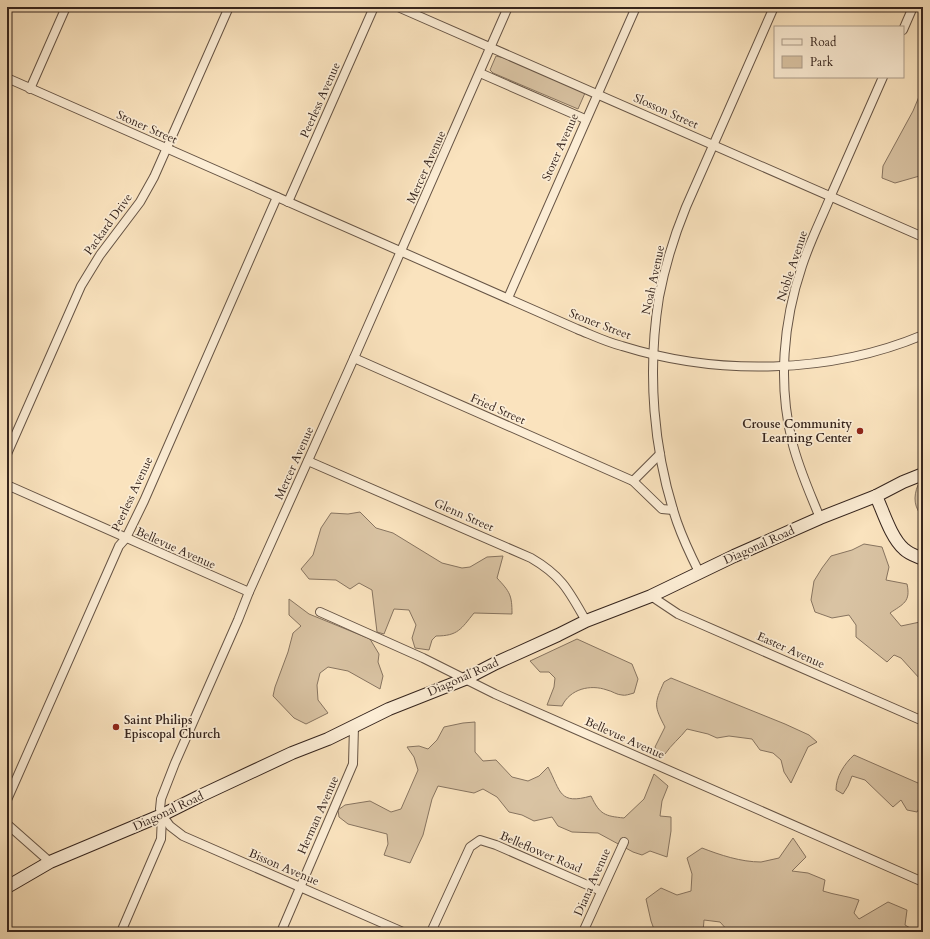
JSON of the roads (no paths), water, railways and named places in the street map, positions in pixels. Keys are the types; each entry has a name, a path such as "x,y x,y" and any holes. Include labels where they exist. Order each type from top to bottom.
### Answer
{"street":[{"path":"30,89 66,7"},
{"name":"Packard Drive","path":"7,454 81,286 100,255 140,202 154,177 229,7"},
{"name":"Peerless Avenue","path":"288,202 374,7"},
{"name":"Slosson Street","path":"398,7 598,93 923,237"},
{"name":"Mercer Avenue","path":"121,932 161,839 161,800 176,763 249,592 401,252 508,7"},
{"name":"Storer Avenue","path":"508,298 585,119 636,7"},
{"name":"Noah Avenue","path":"699,572 680,529 668,495 656,432 653,388 654,354 659,297 673,241 686,207 774,7"},
{"path":"904,28 913,7"},
{"path":"480,73 585,119"},
{"name":"Noble Avenue","path":"820,518 795,454 792,441 786,399 784,366 786,337 793,293 809,245 883,78"},
{"name":"Stoner Street","path":"7,79 576,329 610,342 687,362 724,366 784,366 854,356 891,346 923,334"},
{"name":"Peerless Avenue","path":"7,800 119,546 126,538 179,422 277,197"},
{"name":"Fried Street","path":"354,358 633,481 662,509 673,510"},
{"path":"633,481 660,454"},
{"name":"Glenn Street","path":"308,461 544,565 561,580 586,621"},
{"name":"Diagonal Road","path":"7,887 50,862 162,815 389,709 465,679 586,621 651,596 699,572 820,518 876,496 903,482 923,474"},
{"name":"Bellevue Avenue","path":"7,485 249,592"},
{"path":"876,496 893,533 902,548 923,559"},
{"name":"Easter Avenue","path":"651,596 678,614 923,721"},
{"name":"Bellevue Avenue","path":"320,612 423,658 495,694 923,882"},
{"name":"Herman Avenue","path":"281,932 353,764 354,726"},
{"name":"Bisson Avenue","path":"162,815 170,826 183,836 403,932"},
{"path":"7,824 50,862"},
{"name":"Belleflower Road","path":"432,932 470,847 480,840 496,845 600,891"},
{"name":"Diana Avenue","path":"583,932 600,891 624,842"}],"place":[{"name":"Crouse Community Learning Center","path":"860,431"},
{"name":"Saint Philips Episcopal Church","path":"116,727"}]}
